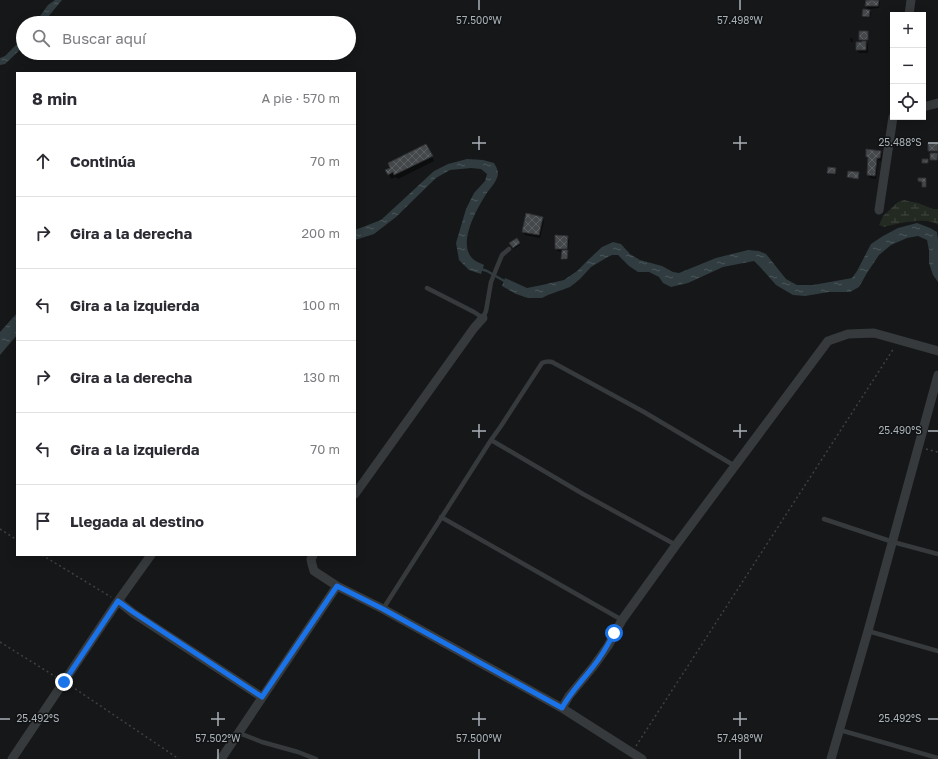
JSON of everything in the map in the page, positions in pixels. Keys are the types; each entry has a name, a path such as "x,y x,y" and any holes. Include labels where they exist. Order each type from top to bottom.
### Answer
{"street":[{"path":"909,12 911,0"},
{"path":"926,106 938,103"},
{"path":"879,210 893,120"},
{"path":"356,493 474,328 483,318"},
{"path":"562,708 569,696 608,646 622,620 676,545 828,341 848,334 874,333 938,350"},
{"path":"831,759 868,631 938,375"},
{"path":"12,759 118,601 150,556"},
{"path":"312,556 311,559 314,571 337,586 383,609 562,708 642,759"},
{"path":"221,759 337,586"},
{"path":"118,601 262,697"}],"lane":[{"path":"427,288 483,318 486,311 491,282 502,255 509,249"},
{"path":"383,609 441,517 542,363 550,362 644,412 735,466"},
{"path":"491,440 583,494 676,545"},
{"path":"441,517 622,620"},
{"path":"824,519 892,542 938,554"},
{"path":"868,631 938,651"},
{"path":"840,730 938,758"},
{"path":"238,733 316,759"}],"path":[{"path":"632,752 900,340"},
{"path":"918,446 938,452"},
{"path":"0,529 16,539"},
{"path":"44,556 118,601"},
{"path":"0,642 64,682 179,759"}],"green space":[{"path":"904,200 918,203 933,209 938,209 938,225 933,222 919,221 884,227 879,225 883,216 898,202"}],"water":[{"path":"55,0 62,0 49,16 40,16 48,5"},
{"path":"16,45 16,54 5,64 0,65 0,58 5,56"},
{"path":"467,159 483,160 494,163 497,168 498,173 496,180 477,210 467,237 469,253 474,260 484,265 481,274 469,270 459,260 456,243 466,209 474,193 485,181 487,174 481,169 471,168 450,170 436,178 396,217 374,234 356,240 356,230 381,220 434,171 448,164"},
{"path":"917,223 937,232 938,282 933,275 929,263 927,240 918,236 907,238 891,245 879,255 859,287 850,292 829,292 805,296 793,295 776,285 754,261 723,267 688,283 671,287 663,283 659,277 649,272 638,272 629,266 618,255 612,255 591,267 570,287 542,298 528,298 516,294 502,286 505,278 527,288 564,280 577,271 602,247 613,242 621,244 630,254 640,260 662,266 673,272 679,273 716,258 748,250 759,251 766,254 786,279 797,285 813,285 852,278 871,244 898,228"},
{"path":"16,314 16,336 0,355 0,332"}],"building":[{"path":"866,0 879,0 878,6 865,6"},
{"path":"863,9 870,10 869,17 862,16"},
{"path":"859,31 868,31 868,40 859,40"},
{"path":"866,41 866,50 856,50 856,42"},
{"path":"928,143 938,143 938,151 928,151"},
{"path":"426,144 433,156 394,175 393,172 388,175 385,170 390,168 388,163"},
{"path":"866,149 881,151 880,158 877,158 875,176 867,175 868,157 866,157"},
{"path":"930,153 938,153 937,160 930,160"},
{"path":"922,159 928,159 928,163 922,163"},
{"path":"828,167 836,168 835,174 827,173"},
{"path":"848,171 859,172 858,179 847,177"},
{"path":"918,178 926,178 926,187 922,187 922,182 918,181"},
{"path":"526,213 543,217 539,235 522,232"},
{"path":"555,235 568,236 567,249 555,249"},
{"path":"517,238 520,243 513,248 509,243"},
{"path":"562,250 568,250 567,259 561,259"}],"waterway":[{"path":"481,269 506,282"}],"route":[{"path":"64,682 118,601 262,697 337,586 383,609 562,708 569,696 608,646 614,633"}]}
